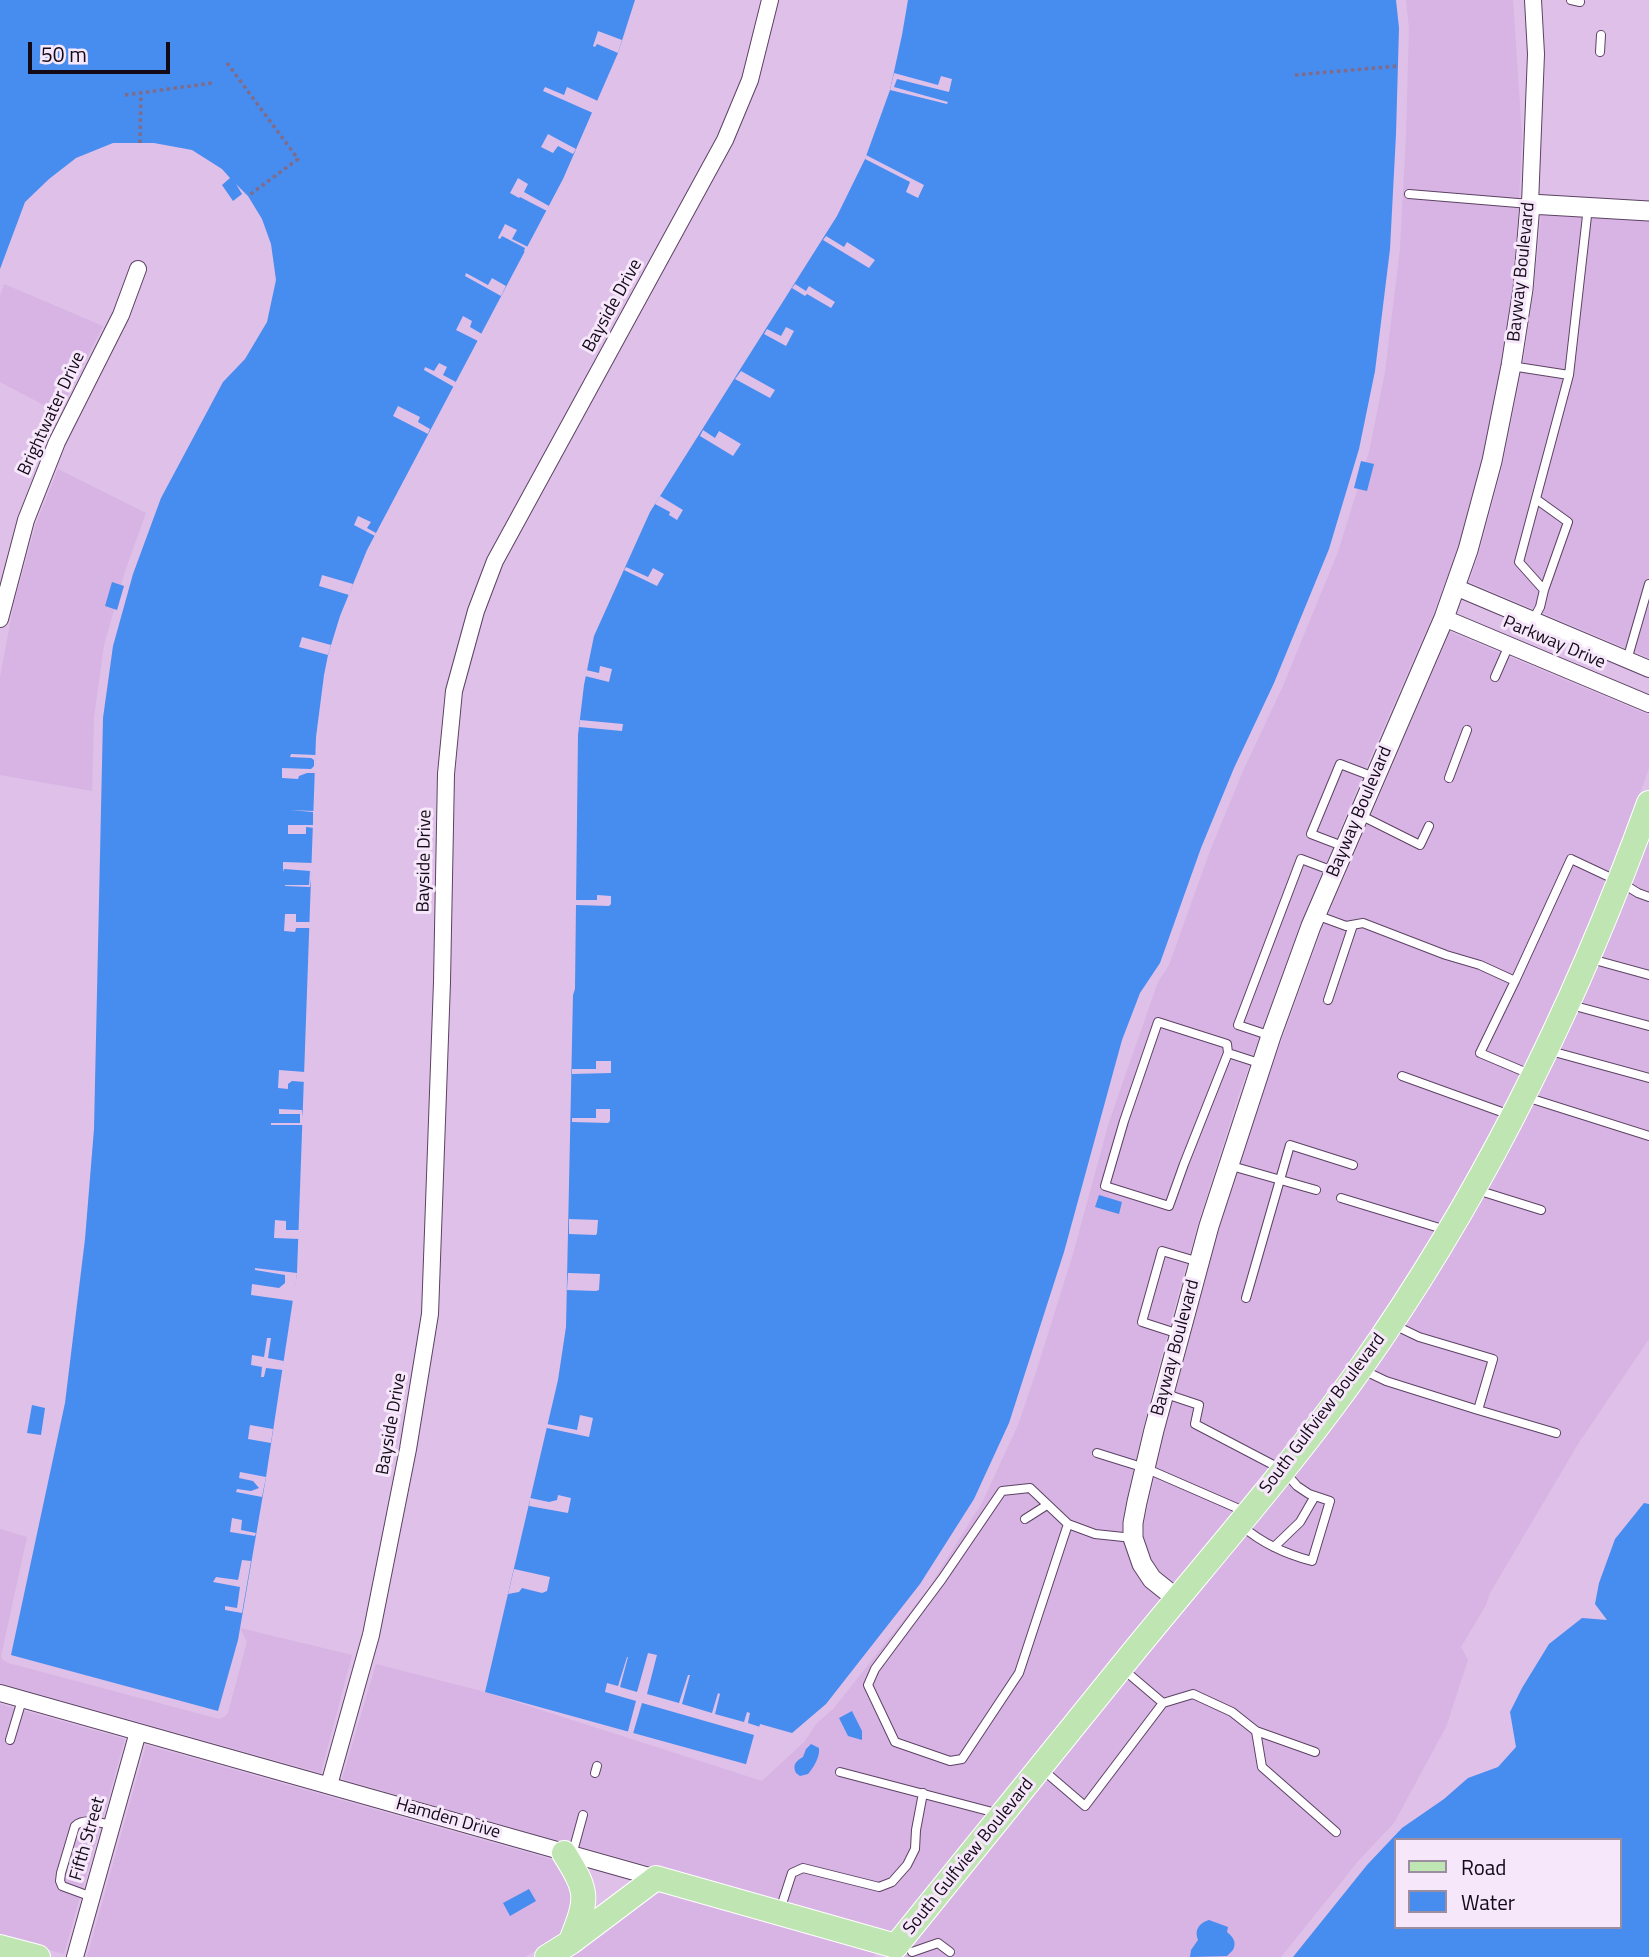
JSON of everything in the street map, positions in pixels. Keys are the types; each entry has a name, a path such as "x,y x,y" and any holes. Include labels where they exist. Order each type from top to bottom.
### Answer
{"main road":[{"name":"South Gulfview Boulevard","path":"903,1953 1003,1814 1283,1470 1390,1324 1474,1188 1546,1050 1589,958 1649,803"},
{"path":"561,1951 583,1912 584,1895 568,1854"},
{"path":"561,1951 656,1878"},
{"name":"Hamden Drive","path":"656,1878 779,1913 903,1953"},
{"path":"0,1947 38,1957"}],"street":[{"name":"Bayside Drive","path":"329,1785 371,1635 408,1449 430,1314 442,982 446,774 454,691 476,611 495,561 725,140 750,79 770,0"},
{"name":"Bayway Boulevard","path":"1177,1599 1152,1579 1142,1564 1133,1538 1133,1523 1179,1334 1228,1165 1271,1036 1316,915 1444,618 1468,550 1492,461 1523,289 1530,204 1536,54 1533,0"},
{"path":"1530,204 1649,211"},
{"name":"Brightwater Drive","path":"0,619 26,520 48,464 121,315 138,269"},
{"name":"Parkway Drive","path":"1455,587 1649,669"},
{"name":"Parkway Drive","path":"1444,618 1649,705"},
{"name":"Hamden Drive","path":"0,1693 656,1878"},
{"name":"Fifth Street","path":"75,1957 138,1732"}],"lane":[{"path":"1600,52 1601,36"},
{"path":"1409,194 1530,204"},
{"path":"1544,590 1520,562 1569,375 1588,207"},
{"path":"1511,366 1569,375"},
{"path":"1533,620 1540,607 1568,522 1536,499"},
{"path":"1627,660 1649,584"},
{"path":"1495,677 1508,645"},
{"path":"1449,778 1467,730"},
{"path":"1345,847 1311,834 1340,764 1374,777"},
{"path":"1359,814 1420,845 1429,826"},
{"path":"1271,1036 1238,1025 1301,859 1334,872"},
{"path":"1523,1096 1480,1053 1570,859 1649,897"},
{"path":"1316,915 1346,926 1363,923 1446,956 1480,965 1515,981"},
{"path":"1328,999 1353,925"},
{"path":"1589,958 1649,975"},
{"path":"1568,1004 1649,1027"},
{"path":"1158,1022 1227,1044 1228,1053 1169,1206 1105,1186 1158,1022"},
{"path":"1546,1050 1649,1078"},
{"path":"1228,1053 1262,1063"},
{"path":"1402,1076 1523,1096 1649,1136"},
{"path":"1246,1298 1290,1144 1353,1165"},
{"path":"1228,1165 1316,1191"},
{"path":"1474,1188 1541,1210"},
{"path":"1341,1198 1449,1231"},
{"path":"1179,1334 1142,1322 1162,1251 1199,1262"},
{"path":"1390,1324 1419,1337 1493,1359 1478,1410"},
{"path":"1360,1368 1386,1381 1556,1433"},
{"path":"1097,1452 1145,1468 1244,1519 1256,1538 1287,1555 1312,1561 1331,1501 1297,1486 1283,1470 1195,1424 1199,1405 1163,1393"},
{"path":"1068,1524 1019,1673 962,1759 950,1761 895,1742 886,1714 868,1685 875,1668 942,1579 1002,1491 1030,1488 1068,1524 1095,1534 1133,1538"},
{"path":"1274,1548 1300,1522 1315,1496"},
{"path":"1025,1519 1047,1505"},
{"path":"1121,1667 1163,1703"},
{"path":"1040,1768 1085,1806 1163,1703 1192,1694 1232,1712 1256,1731 1315,1752"},
{"path":"10,1740 22,1700"},
{"path":"1256,1731 1262,1767 1336,1832"},
{"path":"840,1772 1003,1814"},
{"path":"779,1913 792,1873 803,1868 879,1887 892,1882 907,1865 915,1849 923,1793"},
{"path":"568,1854 583,1815"},
{"path":"92,1897 62,1886 61,1873 78,1823 83,1821 112,1825"},
{"path":"903,1953 938,1943 950,1952"}],"path":[{"path":"227,63 298,159 248,196"},
{"path":"1295,75 1398,66"},
{"path":"125,95 212,83"},
{"path":"139,143 141,93"}],"shaded area":[{"path":"1406,0 1513,0 1522,136 1513,287 1482,460 1458,548 1433,615 1301,923 1239,1094 1171,1320 1122,1521 1122,1538 1133,1569 1144,1585 1162,1600 892,1935 662,1870 657,1865 654,1867 571,1844 568,1839 563,1842 342,1779 376,1664 485,1692 762,1781 805,1741 816,1724 834,1708 928,1589 982,1503 1018,1425 1037,1369 1073,1254 1109,1122 1158,982 1169,965 1210,851 1243,771 1283,686 1338,552 1369,452 1385,372 1400,249 1409,28"},
{"path":"1541,215 1649,220 1649,658 1469,582 1503,463 1523,362"},
{"path":"4,284 103,326 59,413 0,382 0,296"},
{"path":"58,469 146,513 125,571 104,645 94,717 92,791 0,775 0,677 14,603 36,524"},
{"path":"1450,632 1649,715 1649,768 1600,903 1534,1051 1456,1198 1351,1363 1293,1441 1175,1585 1161,1573 1152,1560 1144,1537 1144,1524 1164,1433 1219,1229 1260,1100 1322,929"},
{"path":"1649,834 1649,1339 1578,1444 1461,1647 1468,1660 1446,1727 1394,1823 1359,1860 1281,1957 904,1957 906,1951 1370,1373"},
{"path":"0,1529 27,1537 1,1656 8,1663 219,1719 228,1713 247,1642 240,1628 352,1655 321,1773 0,1683"},
{"path":"0,1704 125,1739 64,1954 0,1937"},
{"path":"146,1745 557,1861 573,1895 572,1909 561,1936 525,1957 87,1957"},
{"path":"658,1889 878,1951 874,1957 566,1957 577,1954 580,1948"}],"water":[{"path":"0,0 635,0 618,53 563,179 367,550 340,616 328,655 316,737 297,1273 238,1640 218,1711 11,1655 65,1403 85,1239 94,1129 103,718 113,646 133,574 161,498 223,382 245,359 267,322 276,280 271,244 262,219 248,196 236,184 242,194 233,201 222,185 230,178 222,169 192,150 154,143 113,143 76,158 49,179 25,202 0,269"},
{"path":"908,0 1396,0 1399,28 1390,249 1375,371 1359,449 1329,549 1274,683 1234,768 1201,848 1160,963 1140,993 1122,1040 1064,1252 1009,1423 974,1499 920,1584 826,1704 792,1733 760,1724 749,1765 485,1692 558,1380 566,1327 575,989 578,735 594,636 650,512 837,216 865,159 890,90"},
{"path":"1361,461 1374,464 1367,491 1354,488"},
{"path":"112,582 124,586 117,610 105,606"},
{"path":"1099,1195 1122,1202 1119,1214 1095,1207"},
{"path":"32,1405 45,1408 41,1435 27,1433"},
{"path":"1644,1503 1649,1504 1649,1957 1293,1957 1367,1865 1402,1828 1444,1799 1468,1778 1498,1767 1516,1747 1510,1712 1549,1644 1582,1618 1607,1620 1595,1604 1599,1583 1615,1539"},
{"path":"852,1711 862,1731 862,1740 848,1736 839,1718"},
{"path":"811,1744 819,1748 818,1758 808,1774 800,1776 796,1773 795,1765"},
{"path":"529,1889 536,1901 510,1916 503,1903"},
{"path":"1209,1920 1228,1927 1227,1932 1234,1942 1233,1950 1227,1956 1190,1957 1198,1940 1198,1927"}],"pier":[{"path":"598,31 622,40 618,53 597,44 593,46"},
{"path":"894,73 938,85 941,76 952,79 949,92 897,79 894,87 948,102 947,104 890,90"},
{"path":"545,87 564,95 567,87 598,101 593,113 543,91"},
{"path":"548,134 576,149 573,154 558,146 553,153 541,147"},
{"path":"866,155 924,185 918,198 906,192 910,182 865,159"},
{"path":"518,178 528,184 524,192 549,206 547,211 510,193"},
{"path":"505,224 517,230 512,239 528,247 525,252 525,248 502,236 498,238"},
{"path":"826,236 844,247 847,242 875,260 869,268 823,240"},
{"path":"466,273 488,285 492,278 506,286 501,296 465,276"},
{"path":"795,284 806,291 809,286 835,302 831,308 792,288"},
{"path":"463,316 472,321 470,327 482,334 478,341 456,330"},
{"path":"786,327 794,331 786,346 764,334 767,329 781,336"},
{"path":"439,363 447,367 443,375 456,382 454,387 424,370 425,367 434,371"},
{"path":"741,371 775,390 770,398 735,379"},
{"path":"398,406 420,417 418,422 430,429 428,434 393,416"},
{"path":"703,430 715,438 719,431 741,444 733,456 700,436"},
{"path":"660,496 683,510 677,520 669,515 670,512 655,504"},
{"path":"358,516 371,522 367,528 376,533 375,536 354,525"},
{"path":"626,567 648,577 653,568 664,574 657,586 624,570"},
{"path":"322,575 353,584 349,595 319,586"},
{"path":"302,637 331,645 328,655 299,647"},
{"path":"600,666 612,669 609,682 585,676 586,670 599,673"},
{"path":"580,720 623,724 622,731 579,727"},
{"path":"291,754 316,755 315,773 307,773 298,779 282,778 282,768 311,769 314,766 314,760 311,758 290,757"},
{"path":"290,810 314,811 314,828 306,827 306,834 288,834 288,825 313,825 313,812"},
{"path":"283,862 313,863 310,887 285,886 309,885 310,871 284,869 283,872"},
{"path":"597,895 611,896 611,904 576,905 576,900 597,900"},
{"path":"285,914 296,914 296,922 311,922 310,928 296,928 295,932 284,931"},
{"path":"596,1061 611,1061 611,1073 572,1074 572,1069 596,1069"},
{"path":"279,1070 305,1072 305,1082 292,1081 288,1084 288,1089 278,1088"},
{"path":"279,1109 302,1110 304,1125 271,1125 300,1123 300,1114 279,1114"},
{"path":"596,1109 610,1109 608,1123 572,1122 572,1118 596,1118"},
{"path":"569,1219 598,1220 596,1235 569,1234"},
{"path":"275,1220 286,1221 286,1230 300,1230 299,1239 274,1238"},
{"path":"255,1268 297,1273 294,1301 251,1295 252,1284 279,1288 285,1283 285,1275"},
{"path":"568,1273 600,1274 599,1290 567,1290"},
{"path":"267,1338 271,1338 268,1358 284,1361 283,1370 266,1368 264,1377 261,1377 262,1367 251,1365 252,1355 264,1357"},
{"path":"580,1415 593,1418 589,1437 547,1428 547,1424 577,1430"},
{"path":"250,1425 273,1429 271,1443 248,1439"},
{"path":"240,1472 266,1477 262,1497 236,1492 237,1489 251,1491 259,1488 253,1481 239,1478"},
{"path":"558,1495 571,1498 568,1513 529,1506 530,1498 549,1502 557,1500"},
{"path":"232,1518 242,1520 241,1530 256,1533 255,1536 230,1532"},
{"path":"242,1560 251,1561 242,1613 225,1610 225,1606 237,1608 240,1587 213,1582 216,1577 238,1580"},
{"path":"514,1569 550,1577 547,1591 542,1593 522,1588 519,1592 508,1594"},
{"path":"648,1653 657,1655 647,1694 679,1703 690,1675 682,1704 712,1713 718,1693 720,1694 715,1714 744,1722 747,1712 750,1713 748,1723 782,1734 762,1728 752,1767 749,1769 745,1768 754,1735 642,1703 632,1737 627,1735 636,1701 605,1692 607,1683 618,1686 628,1657 620,1687 637,1692"}]}
